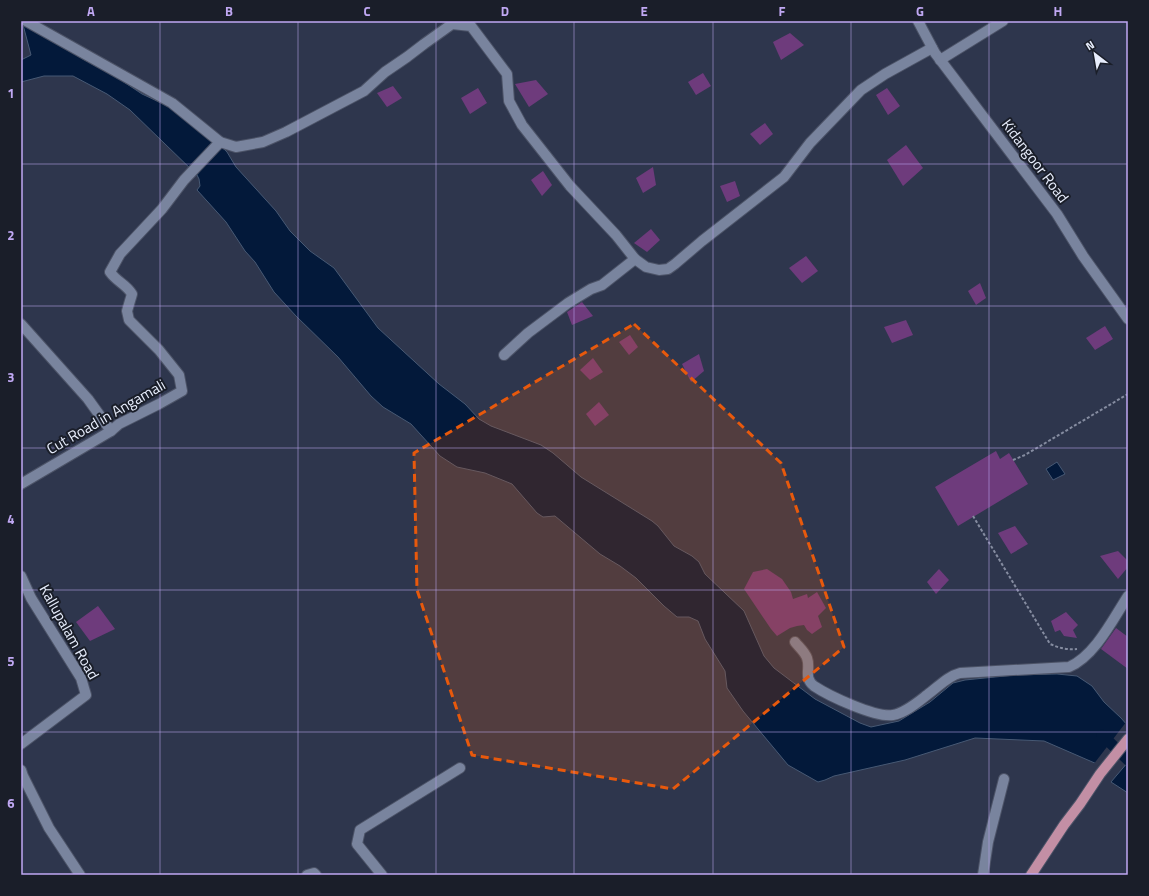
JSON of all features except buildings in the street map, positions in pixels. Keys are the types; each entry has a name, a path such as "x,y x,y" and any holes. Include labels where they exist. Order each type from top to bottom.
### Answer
{"main road":[{"path":"1034,873 1064,825 1104,769 1128,739"}],"street":[{"path":"26,21 172,103 220,142 236,147 263,142 286,132 364,91 385,72 452,24 471,26 507,74 509,100 522,125 570,186 616,235 634,259 646,267 659,270 668,269 675,264 784,177 810,143 861,90 885,74 932,48"},
{"name":"Kidangoor Road","path":"918,21 940,60 1058,214 1083,256 1128,319"},
{"path":"940,60 1003,21"},
{"name":"Cut Road in Angamali","path":"21,484 111,431 119,424 159,404 182,390 179,375 159,350 129,320 127,311 132,294 128,287 115,279 110,272 120,254 162,209 184,180 220,142"},
{"path":"504,355 528,333 568,303 591,289 602,285 634,259"},
{"path":"21,324 88,399 111,431"},
{"name":"Kallupalam Road","path":"21,576 31,598 81,678 86,696 21,744"},
{"path":"795,642 807,657 808,678 810,683 860,708 887,716 897,714 911,706 951,676 960,672 1069,667 1083,659 1094,647 1128,596"},
{"path":"382,875 357,844 360,830 460,768"},
{"path":"21,770 49,828 80,875"},
{"path":"983,875 988,842 1004,779"},
{"path":"307,875 314,873 316,875"}],"path":[{"path":"1013,460 1025,455 1128,394"},
{"path":"974,516 1050,644 1058,648 1070,650 1094,647"}],"highlighted area":[{"path":"634,324 781,463 844,647 673,789 472,755 417,590 414,453"}],"water":[{"path":"22,21 142,94 189,116 227,152 236,167 276,211 290,231 310,251 334,268 378,328 439,384 465,404 479,419 491,426 541,445 553,453 581,477 658,526 674,546 692,556 699,562 705,574 744,611 764,656 774,668 815,699 860,723 871,727 899,721 930,702 953,683 965,680 1015,675 1057,674 1077,676 1092,686 1104,702 1128,726 1097,764 1044,741 975,738 905,760 834,776 818,782 788,765 743,711 727,688 725,671 705,639 698,621 689,617 677,617 636,578 600,554 555,516 543,517 537,513 512,484 485,473 457,467 440,456 411,424 383,407 371,396 338,357 274,292 255,262 245,251 226,222 197,190 200,186 197,175 130,110 107,94 73,76 44,76 21,82 21,60 31,55"},
{"path":"1057,462 1065,474 1053,480 1046,469"},
{"path":"1128,762 1128,793 1111,782"}],"pier":[{"path":"1127,721 1128,730 1098,766 1093,765"}],"waterway":[{"path":"1102,735 1128,760"}]}
